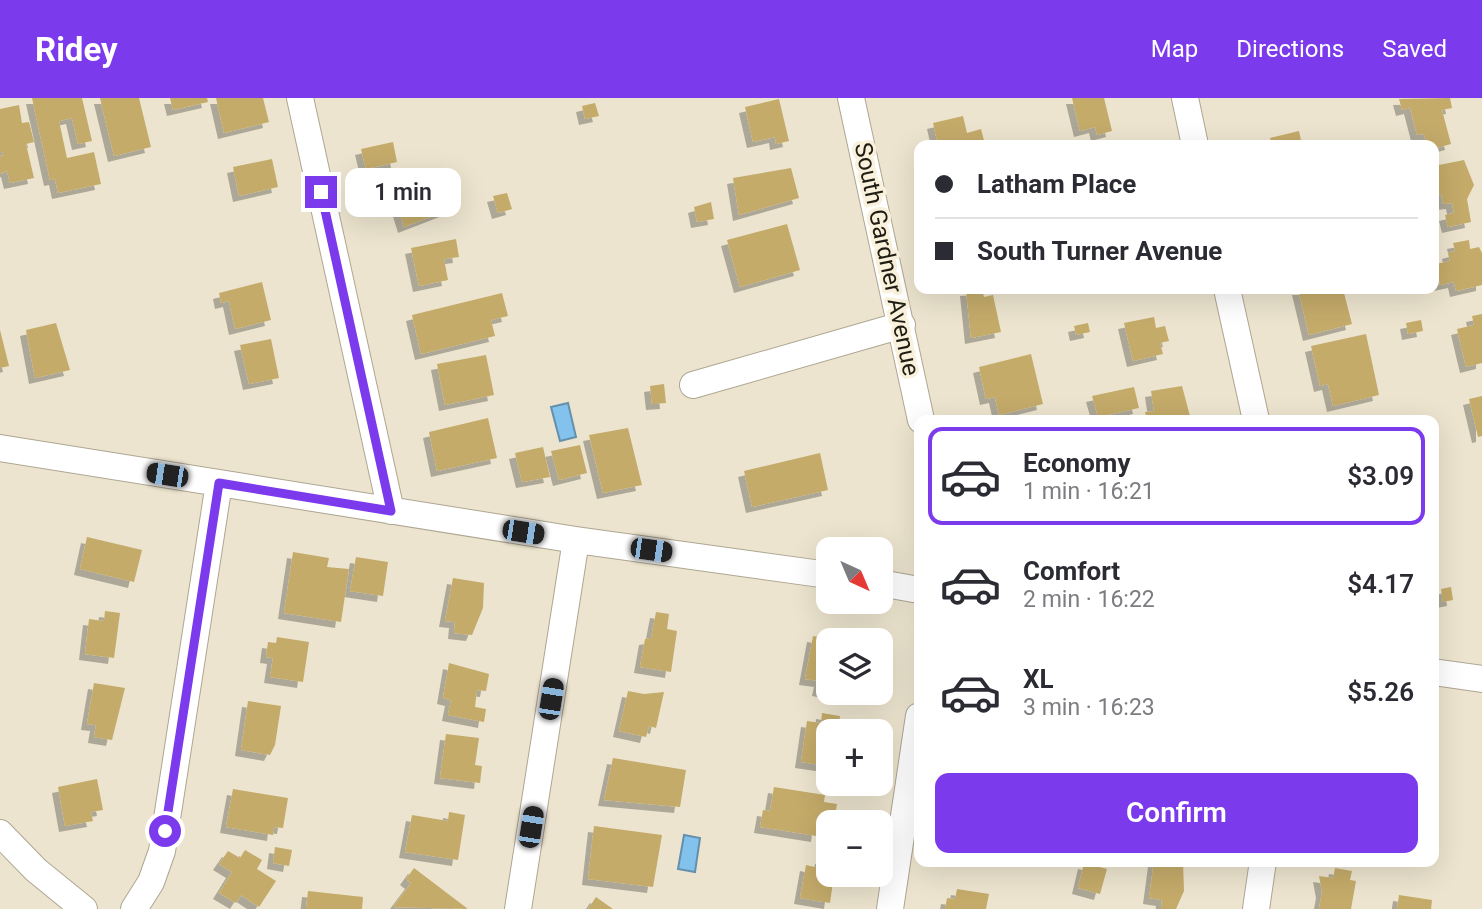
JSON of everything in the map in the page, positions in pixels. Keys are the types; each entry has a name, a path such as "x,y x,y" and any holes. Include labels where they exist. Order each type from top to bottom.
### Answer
{"street":[{"path":"300,98 391,511"},
{"name":"South Gardner Avenue","path":"851,98 920,415"},
{"path":"1185,98 1194,140"},
{"path":"1228,294 1255,415"},
{"path":"693,385 902,325"},
{"path":"0,448 576,540 816,573"},
{"path":"134,909 151,882 162,851 219,483"},
{"path":"518,909 576,540"},
{"path":"893,585 914,589"},
{"path":"1439,673 1482,679"},
{"path":"890,909 914,749"},
{"path":"0,833 36,870 84,909"},
{"path":"1256,909 1262,867"}],"water":[{"path":"568,403 576,437 560,441 551,407"},
{"path":"684,835 700,838 695,872 678,869"}],"building":[{"path":"32,98 82,98 92,141 78,144 72,118 59,121 67,158 94,152 101,184 58,193 55,179 50,180"},
{"path":"100,98 139,98 151,147 114,156"},
{"path":"170,98 207,98 208,102 173,110"},
{"path":"216,98 263,98 269,122 224,133"},
{"path":"1072,98 1104,98 1112,131 1097,135 1095,127 1080,131"},
{"path":"1450,98 1452,108 1442,110 1451,144 1439,147 1439,140 1426,140 1424,134 1417,135 1410,108 1402,110 1399,99"},
{"path":"779,99 789,141 776,144 775,137 753,142 745,107"},
{"path":"595,103 599,116 585,119 582,106"},
{"path":"19,105 22,123 29,122 34,142 26,144 34,178 10,183 7,171 0,174 0,156 4,155 0,151 0,109"},
{"path":"963,116 967,133 981,129 984,140 937,140 933,123"},
{"path":"1299,131 1301,140 1271,140"},
{"path":"393,142 397,162 366,169 361,149"},
{"path":"272,159 278,187 239,196 233,167"},
{"path":"1464,160 1474,185 1467,199 1471,222 1448,227 1445,215 1454,213 1452,203 1443,204 1439,194 1439,165"},
{"path":"791,168 799,198 739,215 733,178"},
{"path":"440,177 448,210 404,227 392,188"},
{"path":"507,193 512,209 498,213 493,196"},
{"path":"711,202 714,219 697,222 694,207"},
{"path":"787,224 800,270 740,287 727,240"},
{"path":"456,239 459,257 444,259 448,280 419,286 411,248"},
{"path":"1469,240 1470,249 1479,247 1482,253 1482,285 1456,291 1454,282 1440,285 1439,263 1450,261 1448,253 1455,251 1453,243"},
{"path":"262,282 271,320 235,329 229,301 221,303 219,293"},
{"path":"502,293 508,316 491,320 495,336 421,354 412,315"},
{"path":"966,294 983,294 984,297 993,295 1001,332 971,338"},
{"path":"1299,294 1344,294 1352,324 1309,335"},
{"path":"1482,314 1482,363 1466,367 1457,329 1474,325 1472,316"},
{"path":"1154,317 1156,328 1165,326 1169,341 1160,343 1163,354 1133,361 1124,323"},
{"path":"1421,320 1423,331 1408,334 1406,323"},
{"path":"56,323 70,370 35,378 26,330"},
{"path":"1088,323 1090,332 1076,335 1074,326"},
{"path":"0,330 9,366 0,368"},
{"path":"1366,334 1379,395 1333,406 1328,384 1320,386 1311,346"},
{"path":"271,339 279,378 249,384 240,345"},
{"path":"1031,354 1043,404 999,415 995,397 986,399 979,367"},
{"path":"486,355 494,395 445,405 437,364"},
{"path":"664,384 666,403 652,404 650,386"},
{"path":"1182,386 1190,415 1146,415 1145,412 1154,411 1151,391"},
{"path":"1134,387 1139,408 1097,415 1092,396"},
{"path":"1482,396 1482,436 1478,437 1469,399"},
{"path":"488,418 497,458 437,471 429,432"},
{"path":"628,428 642,485 603,493 589,435"},
{"path":"580,445 587,473 559,480 551,451"},
{"path":"543,447 550,477 522,482 515,453"},
{"path":"820,453 828,490 752,507 744,471"},
{"path":"87,537 142,550 134,582 80,569"},
{"path":"293,552 329,558 327,567 349,569 341,622 284,613"},
{"path":"356,557 388,562 383,596 350,591"},
{"path":"453,578 484,583 483,608 472,635 454,633 455,622 445,621"},
{"path":"1451,587 1453,600 1443,602 1441,589"},
{"path":"105,611 120,613 114,658 85,654 89,619 104,621"},
{"path":"656,612 669,614 667,629 677,631 671,672 640,667 645,639 651,638"},
{"path":"813,636 816,636 816,680 805,679"},
{"path":"277,637 309,642 303,682 270,677 273,658 266,657 268,642 276,643"},
{"path":"449,663 489,674 486,691 477,690 475,707 486,709 484,722 448,715 451,700 443,698"},
{"path":"94,683 125,688 112,740 94,737 96,725 87,724"},
{"path":"628,691 644,694 664,692 656,728 649,726 646,737 619,731"},
{"path":"248,701 281,706 275,745 270,755 241,750"},
{"path":"822,713 840,716 840,719 821,719"},
{"path":"807,721 816,722 816,764 801,762"},
{"path":"446,734 479,738 475,765 482,766 480,783 440,778"},
{"path":"613,758 686,770 680,807 604,800"},
{"path":"97,779 103,810 91,812 93,821 65,826 58,787"},
{"path":"774,787 816,794 816,796 825,796 824,802 837,804 836,810 816,810 816,836 760,827 763,810 770,811"},
{"path":"233,789 288,798 283,828 274,827 273,835 226,827"},
{"path":"449,812 465,815 458,860 405,852 412,815 448,821"},
{"path":"594,826 662,835 653,887 588,879"},
{"path":"275,847 292,850 289,866 273,863"},
{"path":"245,850 262,860 257,869 276,881 259,907 241,895 236,903 219,893 232,872 219,864 228,851 240,858"},
{"path":"806,865 816,867 816,887 832,887 830,903 800,898"},
{"path":"1083,867 1107,869 1100,894 1078,888"},
{"path":"1153,867 1183,867 1184,891 1176,909 1161,909 1162,900 1149,898"},
{"path":"414,868 468,909 393,907 411,883 406,879"},
{"path":"1335,868 1352,871 1350,880 1356,881 1351,909 1319,909 1322,892 1319,876 1333,878"},
{"path":"957,889 989,894 986,909 945,909 947,898 955,899"},
{"path":"308,891 363,897 362,909 306,909"},
{"path":"1399,895 1432,900 1431,909 1397,909"},
{"path":"596,897 613,909 588,909"}],"route":[{"path":"165,831 219,483 391,511 321,192"}]}
